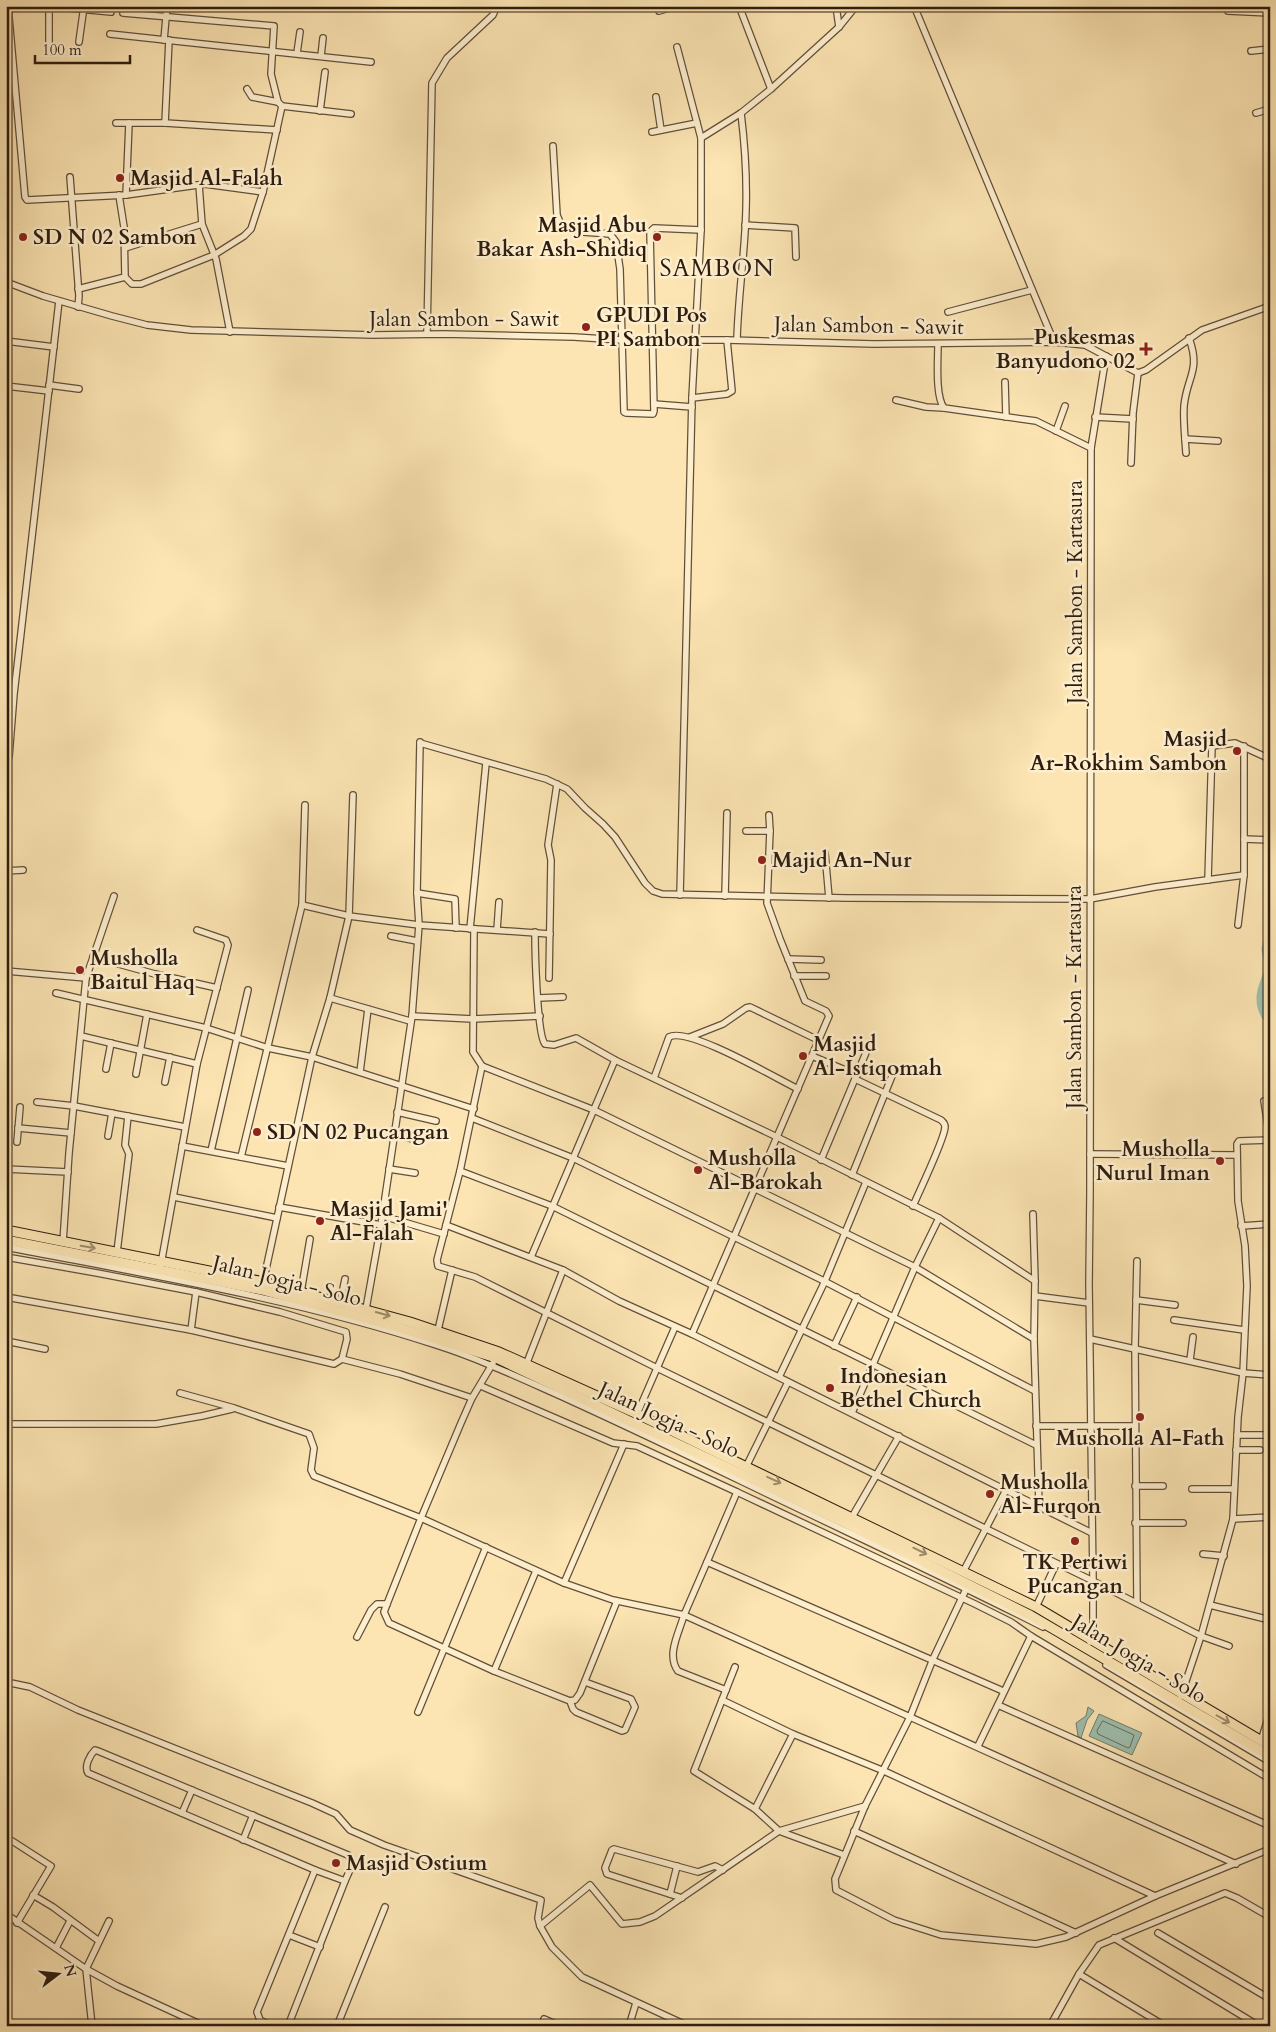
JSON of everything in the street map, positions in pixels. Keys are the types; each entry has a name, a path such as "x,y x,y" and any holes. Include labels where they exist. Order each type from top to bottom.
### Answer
{"highway":[{"name":"Jalan Jogja - Solo","path":"6,1230 117,1252 161,1265"},
{"name":"Jalan Jogja - Solo","path":"6,1240 161,1265 301,1292 438,1330 635,1422 946,1576 1036,1607 1178,1703 1270,1756"},
{"name":"Jalan Jogja - Solo","path":"262,1286 349,1317 406,1330 496,1358 526,1364 635,1422 746,1467 963,1572 970,1583 1182,1693 1270,1746"}],"street":[{"path":"8,6 8,33 25,197 28,201 123,195 199,185 223,185 263,192"},
{"path":"49,6 49,52"},
{"path":"165,123 167,6"},
{"path":"427,334 432,83 442,63 493,15 497,6"},
{"path":"660,11 676,6"},
{"path":"739,6 771,89"},
{"path":"836,6 839,27"},
{"path":"701,138 741,114 771,89 839,27 856,6"},
{"path":"914,6 1054,342"},
{"path":"58,7 111,12"},
{"path":"79,42 84,8"},
{"path":"1228,11 1270,13"},
{"path":"123,13 274,26 271,74 280,104 277,130 263,192 251,229 244,236 214,254 140,284 132,284 125,277 123,195 129,123"},
{"path":"297,54 300,32"},
{"path":"110,34 371,62"},
{"path":"321,56 323,38"},
{"path":"676,46 701,138 701,230 692,398 680,895"},
{"path":"1251,51 1270,50"},
{"path":"320,110 325,72"},
{"path":"247,89 250,95 256,99 351,114"},
{"path":"656,97 661,130"},
{"path":"1256,112 1270,109"},
{"path":"738,340 738,306 745,225 746,149 741,114"},
{"path":"116,123 165,123 277,130"},
{"path":"652,132 697,123"},
{"path":"553,146 557,215 562,226 583,232 610,234 616,242 620,269 624,412 653,414 651,230 663,228 701,230"},
{"path":"70,177 78,307"},
{"path":"199,185 202,224 214,254 230,332"},
{"path":"124,248 202,224"},
{"path":"745,225 795,228 796,257"},
{"path":"78,289 125,277"},
{"name":"Jalan Sambon - Sawit","path":"6,282 78,307 148,325 191,330 373,335 574,336 621,340 738,340 874,344 1054,342 1085,346 1138,373"},
{"path":"948,312 1032,290"},
{"path":"6,761 9,757 14,694 59,301"},
{"path":"1131,463 1138,373 1146,370 1191,336 1202,330 1270,306"},
{"path":"1186,452 1185,401 1188,386 1193,378 1195,359 1191,336"},
{"path":"692,398 727,394 732,391 727,340"},
{"path":"6,341 54,347"},
{"path":"938,344 939,392 940,402 944,408"},
{"name":"Jalan Sambon - Kartasura","path":"1090,1644 1093,1581 1089,1303 1091,448 1106,356"},
{"path":"1005,382 1006,417"},
{"path":"6,386 79,389"},
{"path":"896,400 926,407 1036,421 1091,448"},
{"path":"654,404 692,406"},
{"path":"1056,430 1064,406"},
{"path":"1096,417 1133,419"},
{"path":"1185,439 1218,441"},
{"path":"366,1309 383,1216 411,1019 418,925 420,742 557,784 567,789 615,837 650,889 662,894 829,898 1090,898 1244,874"},
{"path":"1208,880 1212,747 1230,743 1244,746 1270,758"},
{"path":"1238,925 1244,874 1244,746"},
{"path":"486,763 472,930 474,1054 482,1066 594,1110 915,1267 1034,1339"},
{"path":"549,978 551,860 548,845 557,784"},
{"path":"262,1286 312,1057 330,998 349,916 353,795"},
{"path":"241,1157 302,906 304,805"},
{"path":"724,896 727,813"},
{"path":"692,1334 756,1190 829,1016 828,1013 805,1001 770,914 767,896 770,831 768,815"},
{"path":"746,831 770,831"},
{"path":"1244,838 1270,840"},
{"path":"825,853 829,898"},
{"path":"6,872 23,870"},
{"path":"417,892 455,899 456,928"},
{"path":"63,1242 86,978 114,896"},
{"path":"497,930 499,902"},
{"path":"302,906 349,916 418,925 550,934"},
{"path":"161,1265 197,1064 228,942 197,930"},
{"path":"534,932 541,1038 545,1044 554,1045 574,1037 615,1060 777,1137 939,1218 1035,1281"},
{"path":"392,936 417,941"},
{"path":"93,957 216,988"},
{"path":"788,958 821,960"},
{"path":"6,971 86,978"},
{"path":"794,976 826,976"},
{"path":"211,1151 248,990"},
{"path":"56,993 206,1028 268,1048 312,1057 474,1109"},
{"path":"538,998 563,997"},
{"path":"330,998 411,1019 540,1016"},
{"path":"690,1037 724,1024 750,1007 818,1040"},
{"path":"360,1072 368,1009"},
{"path":"136,1074 147,1014"},
{"path":"654,1078 670,1037 678,1035 703,1041 798,1090"},
{"path":"81,1036 197,1064"},
{"path":"106,1070 111,1043"},
{"path":"821,1160 870,1043"},
{"path":"812,1056 887,1092 941,1120 944,1124 945,1129 939,1146 913,1206"},
{"path":"165,1082 170,1057"},
{"path":"531,1257 615,1060"},
{"path":"482,1066 460,1171 437,1264 440,1268 475,1277 657,1368 768,1420 987,1528 1201,1636 1229,1646"},
{"path":"852,1175 894,1072"},
{"path":"1178,1703 1201,1636 1233,1519 1247,1281 1240,1226 1237,1144 1239,1141 1270,1139 1264,1100"},
{"path":"37,1102 74,1106 185,1127"},
{"path":"17,1142 20,1107"},
{"path":"397,1112 436,1121"},
{"path":"108,1136 112,1113"},
{"path":"117,1252 130,1154 125,1145 128,1116"},
{"path":"472,1118 573,1158 857,1297 1035,1391"},
{"path":"18,1128 71,1133"},
{"path":"394,1133 412,1138"},
{"path":"182,1146 288,1166"},
{"path":"1090,1154 1237,1155"},
{"path":"6,1169 68,1172"},
{"path":"389,1169 415,1173"},
{"path":"460,1171 552,1206 1036,1445"},
{"path":"779,1377 825,1281 866,1182"},
{"path":"174,1197 277,1218"},
{"path":"279,1206 381,1225"},
{"path":"1033,1214 1038,1506"},
{"path":"383,1216 444,1234"},
{"path":"852,1413 915,1267 939,1218"},
{"path":"1240,1226 1270,1224"},
{"path":"446,1225 563,1270 619,1301 692,1334 1092,1533"},
{"path":"301,1292 310,1239"},
{"path":"6,1247 349,1317 346,1332 347,1339 342,1359 334,1364 191,1330 6,1297"},
{"path":"6,1257 97,1272 196,1292 280,1312 346,1332"},
{"path":"1137,1261 1135,1348 1137,1603"},
{"path":"438,1330 452,1270"},
{"path":"526,1364 563,1270"},
{"path":"340,1303 345,1279"},
{"path":"191,1330 196,1292"},
{"path":"1035,1296 1089,1303"},
{"path":"834,1346 857,1297"},
{"path":"1136,1300 1175,1304"},
{"path":"1174,1320 1244,1330"},
{"path":"635,1422 675,1327"},
{"path":"1190,1360 1192,1336"},
{"path":"1090,1339 1243,1373 1270,1375"},
{"path":"6,1341 45,1349"},
{"path":"496,1358 481,1386 472,1398 421,1518 384,1612 389,1623 494,1671 570,1701 578,1698 617,1601"},
{"path":"342,1359 400,1374 472,1398"},
{"path":"746,1467 788,1382"},
{"path":"481,1386 613,1443 637,1446 1011,1622 1031,1636 1270,1779"},
{"path":"180,1393 234,1408 309,1434 314,1448 311,1470 316,1478 421,1518 564,1583 617,1601 684,1615 1236,1864"},
{"path":"6,1424 156,1424 234,1408"},
{"path":"1036,1426 1135,1426"},
{"path":"1237,1435 1270,1435"},
{"path":"852,1517 899,1436"},
{"path":"564,1583 624,1444"},
{"path":"1236,1450 1260,1450"},
{"path":"1135,1486 1163,1486"},
{"path":"1192,1489 1234,1489"},
{"path":"963,1572 1006,1490"},
{"path":"726,1690 678,1671 672,1656 684,1615 738,1492"},
{"path":"1233,1519 1270,1517"},
{"path":"1135,1523 1183,1523"},
{"path":"418,1712 486,1547"},
{"path":"1203,1554 1224,1556"},
{"path":"707,1562 1003,1691"},
{"path":"1036,1607 1056,1564"},
{"path":"494,1671 536,1571"},
{"path":"1270,1762 970,1583 933,1659 910,1717 865,1806 834,1883 836,1890 894,1920 946,1936 1036,1944 1076,1933 1155,1896 1270,1849"},
{"path":"357,1637 371,1610 377,1604 387,1604"},
{"path":"1210,1605 1270,1620"},
{"path":"978,1746 1031,1636"},
{"path":"735,1667 694,1771 755,1809 779,1831 844,1855"},
{"path":"6,1682 30,1687 78,1710 312,1803 336,1814 350,1830 384,1846 540,1900 538,1918 540,1926 552,1947 582,1977 688,2026"},
{"path":"570,1701 572,1709 576,1712 625,1730 635,1706 631,1699 584,1682"},
{"path":"722,1700 793,1734 884,1771 1155,1896"},
{"path":"998,1705 1270,1826"},
{"path":"1261,1741 1270,1712"},
{"path":"755,1809 793,1734"},
{"path":"288,2026 320,1947 352,1863 349,1856 98,1750 92,1754 86,1767 88,1773 243,1840 345,1881"},
{"path":"182,1813 192,1790"},
{"path":"540,1926 590,1885 619,1922 626,1925 647,1920 779,1831 865,1806"},
{"path":"243,1840 253,1815"},
{"path":"854,1831 1076,1933"},
{"path":"6,1837 50,1864 51,1868 17,1923"},
{"path":"682,1898 607,1874 605,1868 610,1853 614,1849 698,1872 715,1866 723,1870"},
{"path":"670,1894 678,1866"},
{"path":"271,2026 260,2020 257,2012 315,1870"},
{"path":"1050,2026 1078,1974 1097,1947 1114,1938 1224,1893 1237,1898 1270,1917"},
{"path":"33,1895 53,1907 99,1941"},
{"path":"337,2026 385,1908"},
{"path":"6,1914 86,1968 140,1998 204,2026"},
{"path":"56,1948 70,1921"},
{"path":"92,2026 86,1968 109,1921"},
{"path":"1158,1933 1270,1998"},
{"path":"289,1935 320,1947"},
{"path":"1114,1938 1259,2026"},
{"path":"1078,1974 1165,2026"},
{"path":"629,2026 636,2003"},
{"path":"544,2019 560,2026"}],"water":[{"path":"1088,1707 1094,1711 1087,1720 1081,1738 1078,1736 1076,1723 1086,1716"},
{"path":"1099,1714 1142,1733 1132,1755 1089,1736"}],"waterway":[{"path":"1270,940 1267,949 1270,963"},
{"path":"1267,1016 1262,999 1270,971"}],"place":[{"name":"Masjid Al-Falah","path":"120,178"},
{"name":"SD N 02 Sambon","path":"23,237"},
{"name":"Masjid Abu Bakar Ash-Shidiq","path":"657,237"},
{"name":"GPUDI Pos PI Sambon","path":"586,327"},
{"name":"Puskesmas Banyudono 02","path":"1146,349"},
{"name":"Masjid Ar-Rokhim Sambon","path":"1237,751"},
{"name":"Majid An-Nur","path":"762,860"},
{"name":"Musholla Baitul Haq","path":"80,970"},
{"name":"Masjid Al-Istiqomah","path":"803,1056"},
{"name":"SD N 02 Pucangan","path":"257,1132"},
{"name":"Musholla Nurul Iman","path":"1220,1161"},
{"name":"Musholla Al-Barokah","path":"698,1170"},
{"name":"Masjid Jami' Al-Falah","path":"320,1221"},
{"name":"Indonesian Bethel Church","path":"830,1388"},
{"name":"Musholla Al-Fath","path":"1140,1417"},
{"name":"Musholla Al-Furqon","path":"990,1494"},
{"name":"TK Pertiwi Pucangan","path":"1075,1541"},
{"name":"Masjid Ostium","path":"336,1863"}],"district":[{"name":"SAMBON","path":"717,268"}]}
